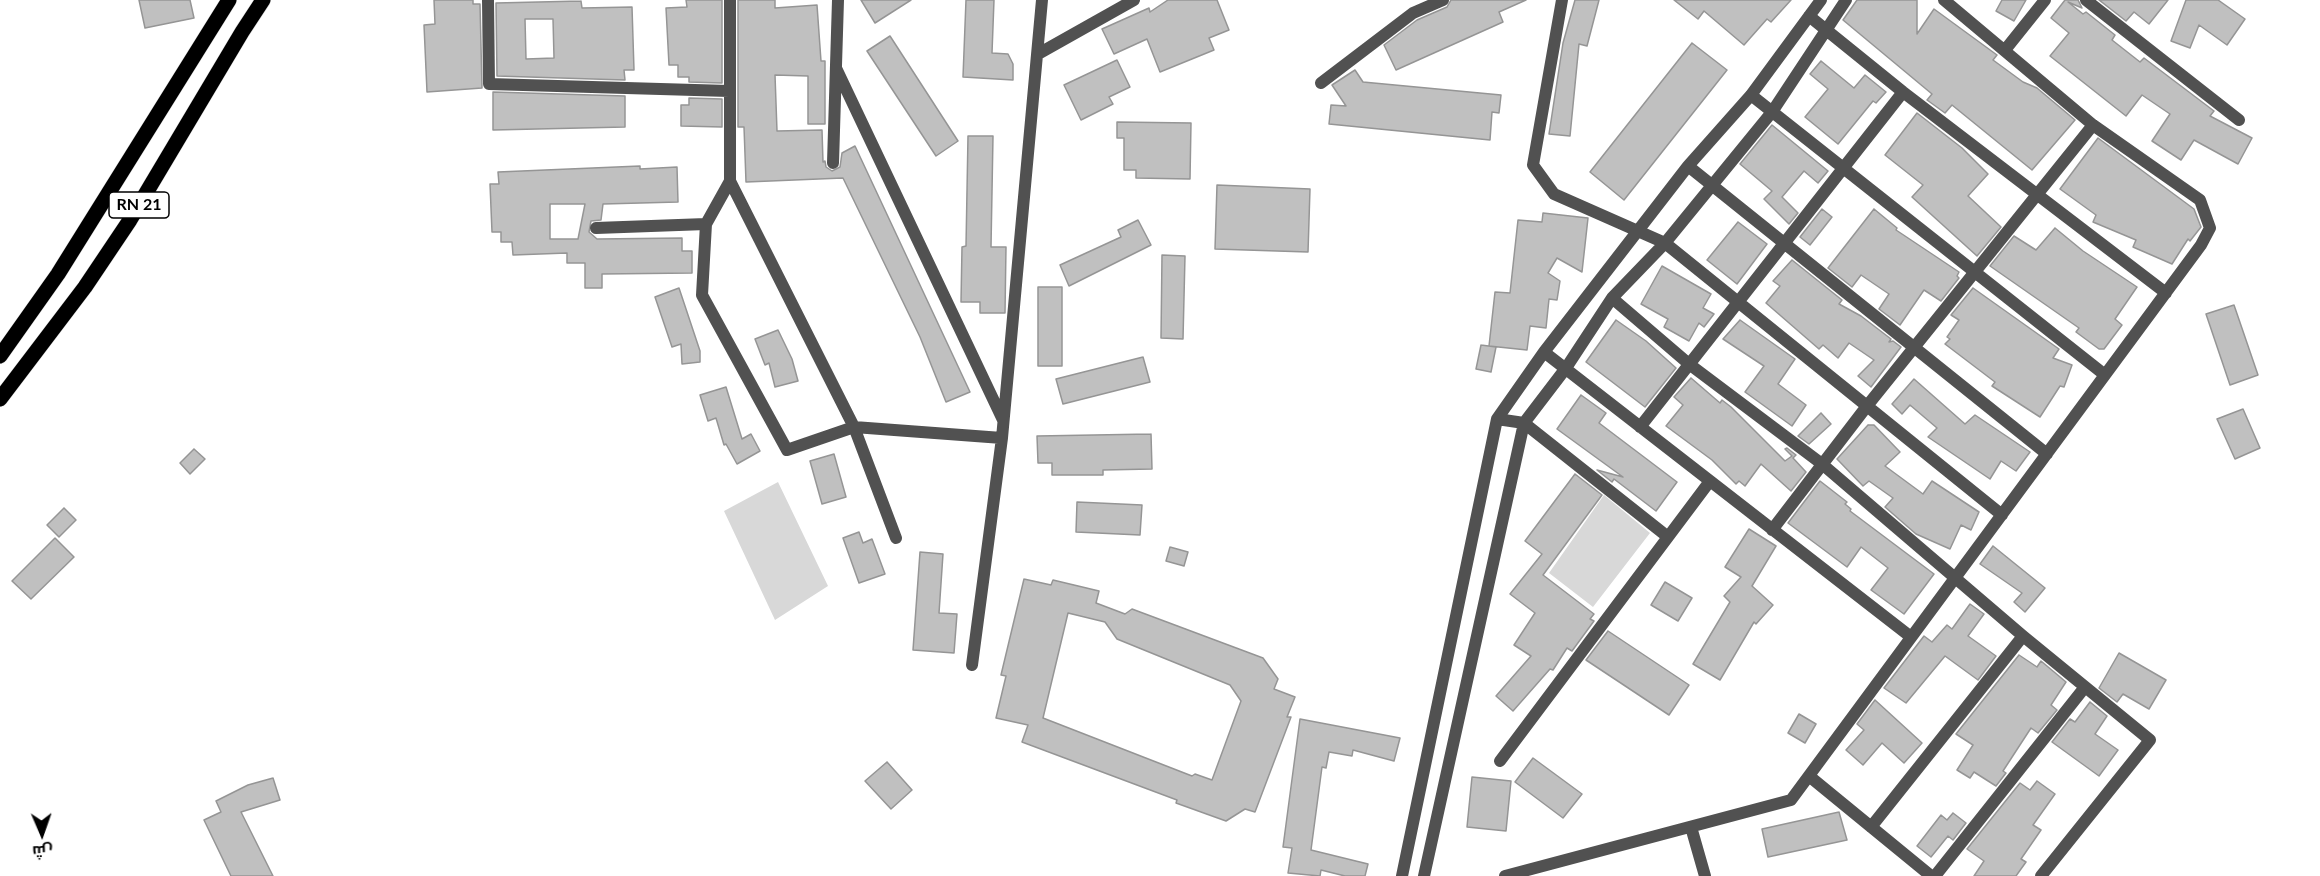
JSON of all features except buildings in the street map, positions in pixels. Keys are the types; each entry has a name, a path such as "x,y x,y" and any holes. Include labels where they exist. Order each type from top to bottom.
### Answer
{"main road":[{"name":"RN 21","path":"0,356 58,274 230,0"},
{"name":"RN 21","path":"0,399 85,287 130,220 263,0"}],"street":[{"path":"489,0 489,84 729,91"},
{"path":"730,0 730,181 854,427 896,538"},
{"path":"833,163 838,0"},
{"path":"972,665 1002,438 1042,0"},
{"path":"1038,54 1134,0"},
{"path":"1321,83 1413,13 1443,0"},
{"path":"1562,0 1533,165 1554,194 1665,243 2002,515"},
{"path":"1402,876 1497,419 1544,352 1640,232 1688,166 1751,95 1821,0"},
{"path":"1424,876 1524,423 1566,368 1612,298 1665,243 1772,112 1846,0"},
{"path":"1505,876 1791,800 2166,293 2201,245 2210,228 2200,200 2093,125 1944,0"},
{"path":"2005,50 2045,0"},
{"path":"2086,0 2239,120"},
{"path":"1809,16 1903,92 2166,293"},
{"path":"836,68 1003,421"},
{"path":"1640,427 1903,92"},
{"path":"1751,95 2105,375"},
{"path":"1772,530 1867,406 1916,349 2093,125"},
{"path":"1688,166 2047,454"},
{"path":"730,181 706,224 702,295 787,450 854,427 1002,438"},
{"path":"596,228 706,224"},
{"path":"1612,298 1689,364 1822,464 2150,741 2041,876"},
{"path":"1544,352 1911,637"},
{"path":"1497,419 1524,423 1668,537"},
{"path":"1500,761 1710,481"},
{"path":"1871,827 2023,636"},
{"path":"1809,776 1933,876 2085,687"},
{"path":"1691,827 1705,876"}],"shaded area":[{"path":"778,482 828,586 775,620 724,511"},
{"path":"1604,495 1650,533 1593,607 1549,573"}]}
